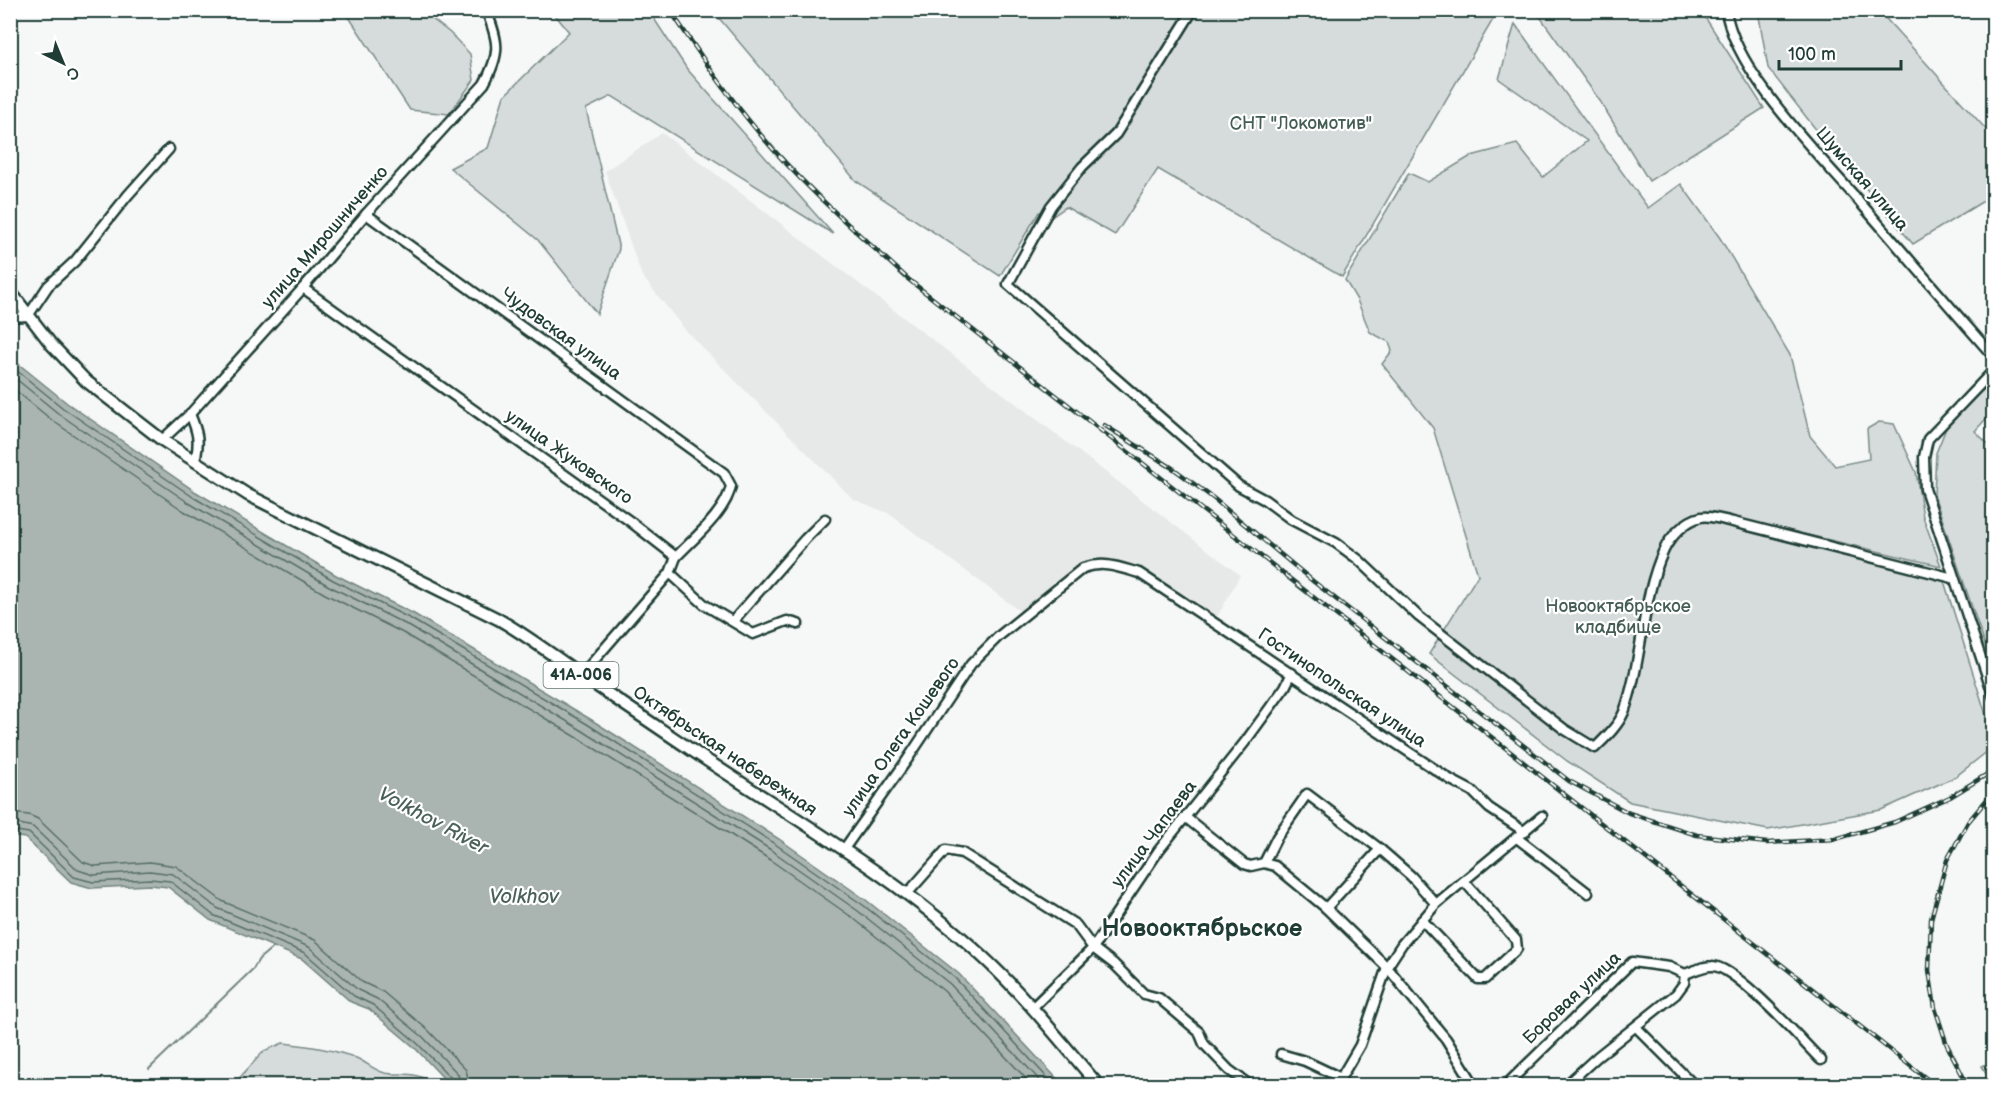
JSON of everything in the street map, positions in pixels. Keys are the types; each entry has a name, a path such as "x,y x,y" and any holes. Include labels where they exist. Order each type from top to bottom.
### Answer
{"main road":[{"name":"41А-006","path":"10,291 28,316"},
{"name":"Октябрьская набережная","path":"28,316 86,381 162,440 248,495 498,619 525,635 583,677 751,790 844,849 907,894 983,957 1033,1007 1099,1086"}],"street":[{"name":"улица Мирошниченко","path":"162,440 190,414 484,84 495,65 497,46 486,10"},
{"path":"1193,10 1116,134 1082,167 1051,206 1008,284 1239,486 1265,500 1292,520 1336,543 1359,560 1418,615 1564,729 1595,748 1623,715 1655,572 1664,549 1683,526 1701,516 1733,522 1953,578"},
{"name":"Шумская улица","path":"1726,10 1737,46 1752,72 1787,118 1994,357"},
{"path":"10,317 28,316 48,286 75,261 128,195 169,149"},
{"name":"Чудовская улица","path":"366,214 724,473 731,486 729,495 720,510 676,557"},
{"name":"улица Жуковского","path":"303,288 622,515 676,557"},
{"path":"1993,692 1925,489 1924,457 1928,439 1994,369"},
{"path":"190,414 196,427 199,443 195,461"},
{"path":"733,621 825,519"},
{"path":"583,677 591,664 670,573 676,557"},
{"name":"улица Олега Кошевого","path":"844,849 907,760 970,664 999,636 1083,568 1108,564 1139,573"},
{"path":"670,573 705,605 753,634 787,621 798,624"},
{"name":"Гостинопольская улица","path":"1139,573 1451,780 1472,791 1490,808 1525,832"},
{"name":"улица Чапаева","path":"1033,1007 1093,948 1159,850 1245,742 1292,674"},
{"path":"1264,863 1277,837 1307,794 1412,876 1436,904"},
{"path":"1281,1054 1305,1061 1339,1082 1360,1045 1387,968 1402,944 1436,904 1542,816"},
{"path":"1185,817 1244,864 1251,866 1264,863 1275,866 1326,908 1387,968 1446,1039 1475,1086"},
{"path":"1517,838 1588,893"},
{"path":"1326,908 1380,849"},
{"path":"907,894 946,850 962,853 1076,925 1093,948 1114,964 1144,994 1159,998 1199,1032 1204,1044 1229,1070 1251,1086"},
{"path":"1422,920 1478,980 1485,979 1517,949 1516,940 1464,881"},
{"name":"Боровая улица","path":"1505,1086 1632,962 1669,968 1684,974"},
{"path":"1565,1086 1597,1057 1676,994 1684,983 1684,974 1712,966 1722,968 1755,993 1821,1060"},
{"path":"1636,1027 1695,1086"}],"shaded area":[{"path":"662,133 1240,575 1216,619 1127,563 1092,558 1021,612 888,513 853,499 687,332 642,276 605,171"}],"green space":[{"path":"345,11 422,11 450,33 470,54 474,80 449,114 410,110"},
{"path":"552,11 649,11 687,69 833,234 612,96 586,109 619,249 597,314 538,240 450,168 488,148 504,96 569,32"},
{"name":"СНТ \"Локомотив\"","path":"713,11 1498,11 1342,277 1158,169 1115,235 1066,207 1050,218 1039,212 1000,276 856,181"},
{"path":"1536,11 1701,11 1764,108 1649,181 1600,101"},
{"path":"1758,11 1879,11 1993,137 1993,205 1985,200 1913,244 1814,127 1768,68"},
{"name":"Новооктябрьское кладбище","path":"1515,24 1648,208 1681,184 1720,238 1790,355 1810,436 1835,466 1869,459 1867,429 1879,422 1894,424 1916,472 1923,517 1941,566 1727,516 1733,528 1944,581 1993,737 1993,747 1955,777 1881,810 1768,830 1630,802 1567,761 1429,654 1478,575 1433,428 1382,364 1392,351 1389,342 1370,332 1357,300 1345,280 1409,173 1428,182 1471,156 1517,144 1543,177 1587,141 1499,79"},
{"path":"1993,381 1993,411 1975,431 1993,449 1993,663 1934,495 1936,453 1949,421"},
{"path":"283,1043 338,1052 356,1058 381,1072 416,1075 433,1085 233,1085 264,1051"},
{"path":"1993,1062 1993,1085 1982,1066"}],"water":[{"name":"Volkhov","path":"10,357 67,403 196,492 336,575 414,614 590,719 779,839 866,900 959,974 1063,1085 450,1085 414,1047 369,1009 351,1002 302,959 210,920 168,887 150,885 92,888 71,882 25,838 11,836"}],"waterway":[{"path":"149,1069 273,947"}],"railway":[{"path":"670,10 725,89 777,154 831,209 908,279 1936,1086"},
{"path":"1104,425 1174,469 1213,498 1314,582 1569,781 1629,813 1697,835 1767,843 1835,839 1895,822 1950,797 1994,770"},
{"path":"1968,1086 1947,1045 1935,1008 1929,970 1931,919 1947,860 1968,822 1994,791"}],"district":[{"name":"Новооктябрьское","path":"1202,928"}],"water label":[{"name":"Volkhov River","path":"433,821"}]}
